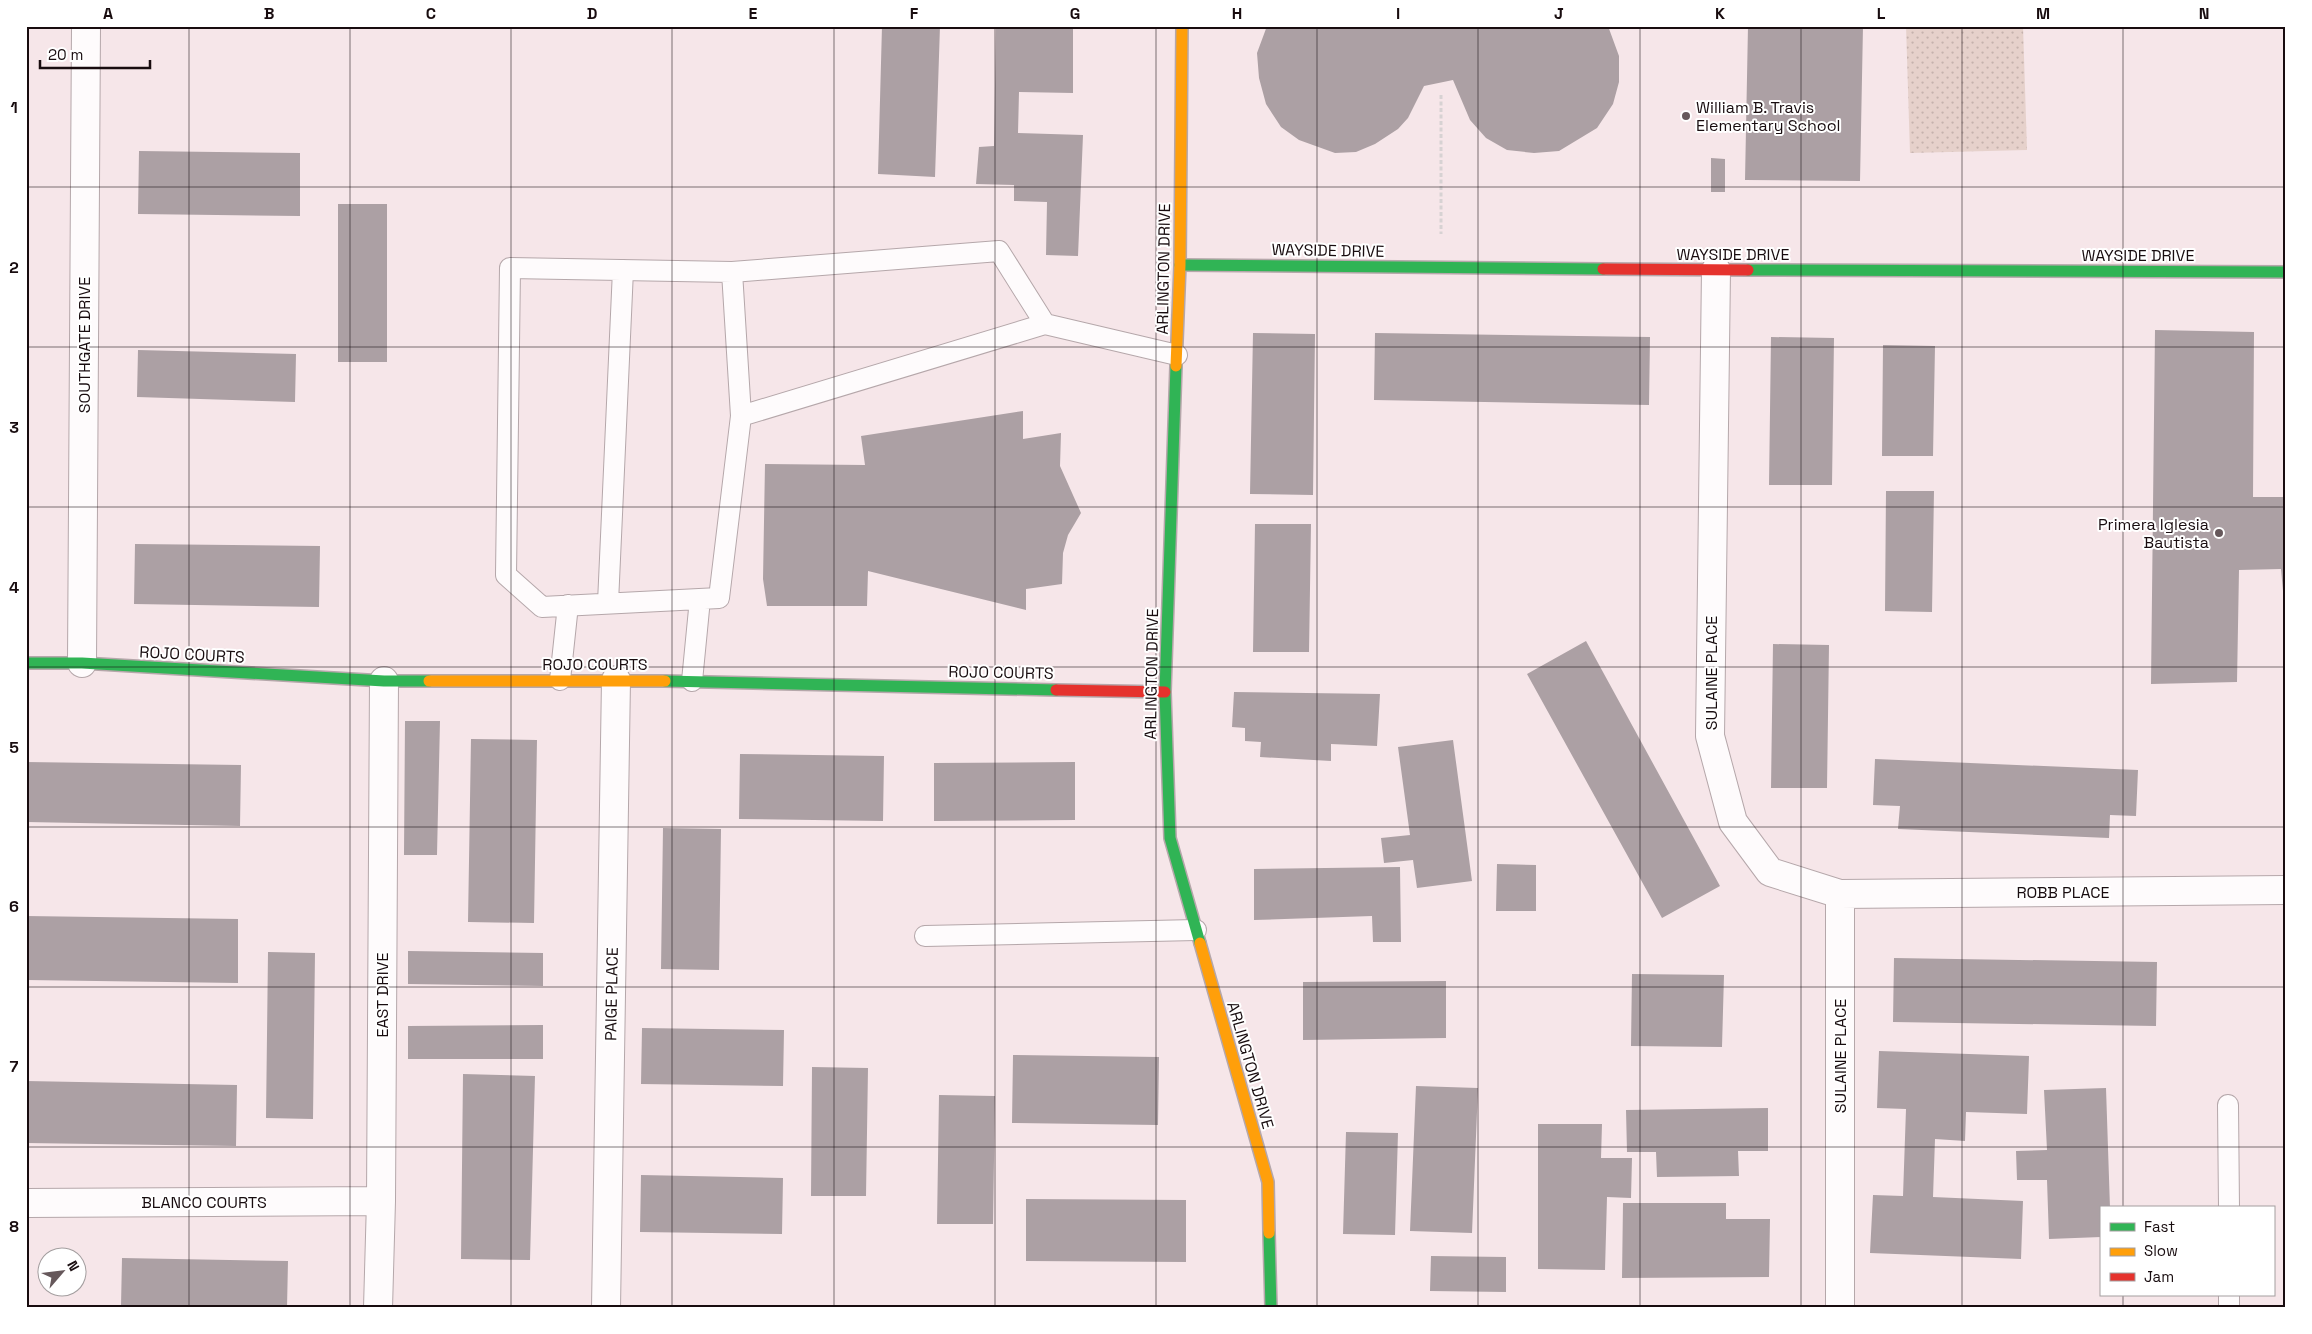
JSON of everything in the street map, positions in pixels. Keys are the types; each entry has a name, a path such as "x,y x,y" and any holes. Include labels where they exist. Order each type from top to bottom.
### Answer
{"street":[{"name":"SOUTHGATE DRIVE","path":"82,663 86,26"},
{"name":"ARLINGTON DRIVE","path":"1182,26 1180,264 1165,692 1170,838 1268,1182 1271,1308"},
{"name":"WAYSIDE DRIVE","path":"1180,264 1716,270 2286,272"},
{"name":"SULAINE PLACE","path":"1716,270 1710,736 1733,822 1770,872 1840,894 1840,1308"},
{"name":"ROJO COURTS","path":"26,663 82,663 384,681 692,681 1165,692"},
{"name":"PAIGE PLACE","path":"606,1308 616,680"},
{"name":"EAST DRIVE","path":"378,1308 381,1201 384,681"},
{"name":"ROBB PLACE","path":"1840,894 2286,890"},
{"name":"BLANCO COURTS","path":"26,1203 381,1201"}],"lane":[{"path":"732,272 741,416 719,598 542,606 506,575 510,268 732,272 999,251 1044,324"},
{"path":"608,603 623,270"},
{"path":"741,416 1044,324 1177,355"},
{"path":"692,681 700,599"},
{"path":"560,680 568,605"},
{"path":"925,936 1196,930"},
{"path":"2228,1105 2229,1206"}],"path":[{"path":"1440,95 1441,268"}],"shaded area":[{"path":"1906,26 2023,26 2027,150 1910,153"}],"building":[{"path":"882,26 940,26 935,177 878,174"},
{"path":"996,26 1073,26 1073,93 1019,92 1018,133 1083,135 1078,256 1046,255 1047,202 1014,201 1014,185 976,184 979,147 994,146"},
{"path":"1267,26 1608,26 1619,56 1619,82 1613,104 1597,128 1559,151 1534,153 1507,150 1486,138 1470,120 1453,80 1424,86 1408,118 1398,129 1375,144 1356,152 1335,153 1299,140 1281,127 1266,104 1259,78 1257,53"},
{"path":"1748,26 1863,26 1860,181 1745,180"},
{"path":"139,151 300,153 300,216 138,214"},
{"path":"1711,158 1725,159 1725,192 1711,192"},
{"path":"338,204 387,204 387,362 338,362"},
{"name":"Primera Iglesia Bautista","path":"2155,330 2254,332 2253,497 2286,497 2286,603 2284,602 2281,569 2239,570 2237,682 2151,684"},
{"path":"1253,333 1315,334 1313,495 1250,494"},
{"path":"1375,333 1650,337 1649,405 1374,400"},
{"path":"1771,337 1834,338 1832,485 1769,485"},
{"path":"1883,345 1935,346 1933,456 1882,456"},
{"path":"138,350 296,354 295,402 137,397"},
{"path":"1023,411 1023,439 1061,433 1060,466 1081,513 1068,535 1063,553 1062,584 1026,589 1026,610 868,571 867,606 767,606 763,579 765,464 865,465 861,436"},
{"path":"1886,491 1934,491 1932,612 1885,611"},
{"path":"1255,524 1311,524 1309,652 1253,652"},
{"path":"135,544 320,546 319,607 134,604"},
{"path":"1586,641 1720,886 1662,918 1527,674"},
{"path":"1773,644 1829,645 1827,788 1771,788"},
{"path":"1234,692 1380,694 1377,746 1331,744 1331,761 1260,757 1261,742 1245,741 1245,728 1232,727"},
{"path":"405,721 440,721 437,855 404,855"},
{"path":"471,739 537,740 534,923 468,922"},
{"path":"1453,740 1472,881 1417,888 1413,860 1384,863 1381,838 1410,835 1398,747"},
{"path":"740,754 884,756 883,821 739,819"},
{"path":"1875,759 2138,770 2136,816 2110,815 2109,838 1898,829 1900,806 1873,805"},
{"path":"26,762 241,765 240,826 26,822"},
{"path":"1075,762 1075,820 934,821 934,763"},
{"path":"663,828 721,829 719,970 661,969"},
{"path":"1497,864 1536,865 1536,911 1496,911"},
{"path":"1400,867 1401,942 1373,942 1372,916 1254,920 1254,869"},
{"path":"26,916 238,919 238,983 26,980"},
{"path":"408,951 543,953 543,986 408,984"},
{"path":"268,952 315,953 313,1119 266,1118"},
{"path":"1894,958 2157,962 2156,1026 1893,1022"},
{"path":"1632,974 1724,975 1722,1047 1631,1046"},
{"path":"1446,981 1446,1038 1303,1040 1303,982"},
{"path":"543,1025 543,1059 408,1059 408,1026"},
{"path":"642,1028 784,1030 783,1086 641,1084"},
{"path":"1879,1051 2029,1056 2027,1114 1966,1112 1965,1141 1935,1139 1933,1197 2023,1201 2021,1259 1870,1253 1873,1195 1903,1196 1906,1109 1877,1108"},
{"path":"1013,1055 1159,1057 1158,1125 1012,1123"},
{"path":"812,1067 868,1068 866,1196 811,1196"},
{"path":"463,1074 535,1076 530,1260 461,1259"},
{"path":"26,1081 237,1085 236,1146 26,1143"},
{"path":"1416,1086 1478,1088 1472,1233 1410,1231"},
{"path":"2106,1088 2110,1206 2100,1206 2100,1237 2049,1239 2047,1180 2017,1180 2016,1151 2047,1150 2044,1090"},
{"path":"939,1095 995,1096 993,1224 937,1224"},
{"path":"1768,1108 1768,1151 1738,1151 1739,1176 1657,1177 1656,1152 1627,1152 1626,1110"},
{"path":"1538,1124 1602,1124 1601,1158 1632,1158 1631,1198 1607,1197 1605,1270 1538,1269"},
{"path":"1346,1132 1398,1133 1395,1235 1343,1234"},
{"path":"641,1175 783,1178 782,1234 640,1232"},
{"path":"1026,1199 1186,1200 1186,1262 1026,1261"},
{"path":"1623,1203 1726,1203 1726,1219 1770,1219 1769,1277 1622,1278"},
{"path":"1431,1256 1506,1257 1506,1292 1430,1291"},
{"path":"122,1258 288,1261 287,1308 121,1306"}],"traffic: fast":[{"path":"1180,265 1603,269"},
{"path":"1748,270 2286,272"},
{"path":"1176,366 1165,692 1170,838 1200,943"},
{"path":"26,663 82,663 384,681 429,681"},
{"path":"665,681 1056,690"},
{"path":"1269,1233 1271,1308"}],"traffic: slow":[{"path":"1176,366 1180,265 1182,26"},
{"path":"429,681 665,681"},
{"path":"1200,943 1268,1182 1269,1233"}],"traffic: jam":[{"path":"1603,269 1748,270"},
{"path":"1056,690 1165,692"}],"place":[{"name":"William B. Travis Elementary School","path":"1686,116"},
{"name":"Primera Iglesia Bautista","path":"2219,533"}]}
